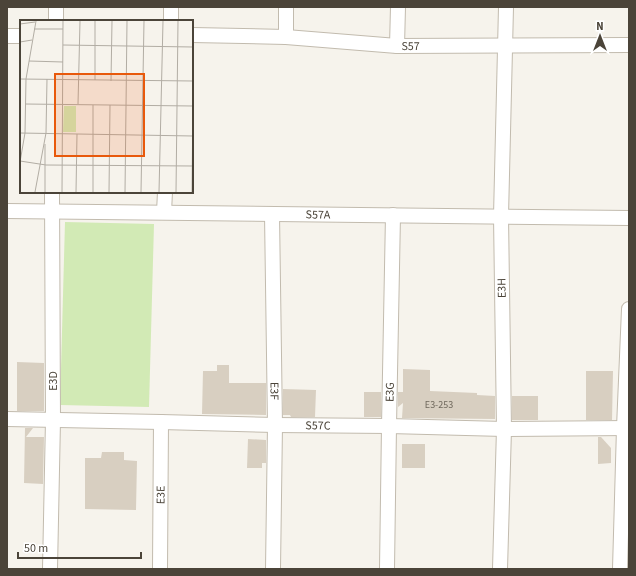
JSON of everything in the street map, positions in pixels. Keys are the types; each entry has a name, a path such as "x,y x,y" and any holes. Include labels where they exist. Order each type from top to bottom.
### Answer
{"street":[{"path":"56,7 56,20"},
{"path":"171,7 171,20"},
{"path":"286,7 286,37"},
{"path":"397,46 398,7"},
{"name":"E3H","path":"500,569 504,429 501,216 506,7"},
{"name":"S57","path":"193,35 286,37 397,46 629,45"},
{"path":"7,36 20,36"},
{"name":"E3D","path":"50,569 54,420 52,193"},
{"path":"164,212 165,193"},
{"name":"S57A","path":"7,211 629,218"},
{"name":"E3F","path":"272,214 275,425 273,569"},
{"name":"E3G","path":"387,569 388,426 393,215"},
{"path":"620,569 629,308"},
{"name":"S57C","path":"7,419 504,429 626,428"},
{"name":"E3E","path":"160,569 161,422"}],"green space":[{"path":"65,222 154,224 149,407 60,405"}],"building":[{"path":"17,362 44,363 44,411 17,411"},
{"path":"217,365 229,365 229,383 266,383 266,415 202,414 203,371 217,371"},
{"path":"403,369 430,370 430,391 477,393 477,395 495,396 495,419 402,418 403,403 398,407 398,392 403,392"},
{"path":"586,371 613,371 612,420 586,420"},
{"path":"283,389 316,390 315,417 291,417 290,415 283,415"},
{"path":"364,392 381,392 381,417 364,417"},
{"path":"512,396 538,396 538,420 512,420"},
{"path":"25,428 33,428 26,437 44,437 43,484 24,483"},
{"path":"598,437 601,437 611,448 611,463 598,464"},
{"path":"248,439 266,440 266,463 262,463 262,468 247,468"},
{"path":"402,444 425,444 425,468 402,468"},
{"path":"102,452 124,452 124,460 137,461 136,510 85,509 85,458 101,458"}]}
